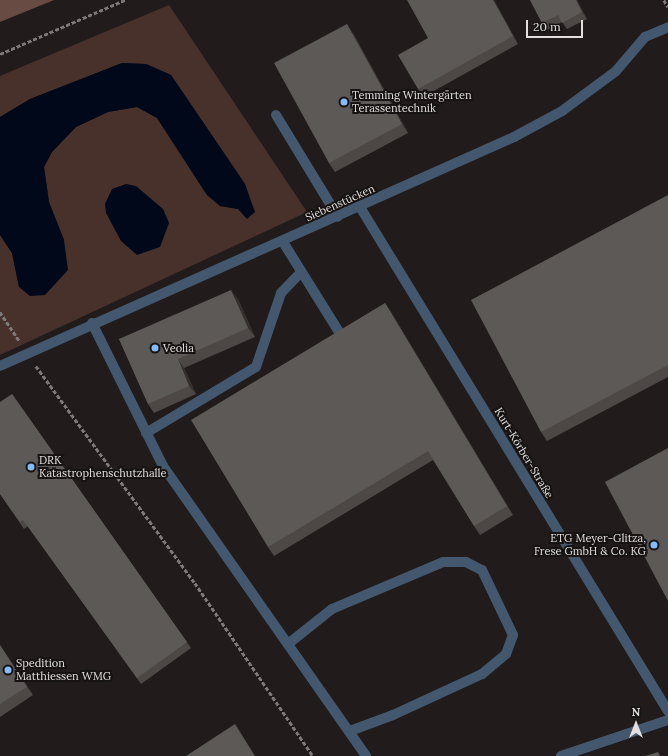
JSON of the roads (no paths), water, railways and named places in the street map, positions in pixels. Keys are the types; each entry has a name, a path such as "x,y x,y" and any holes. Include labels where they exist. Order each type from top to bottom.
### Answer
{"street":[{"name":"Siebenstücken","path":"0,366 92,323 282,242 471,158 562,111 616,71 645,37 668,27"},
{"path":"276,115 338,217"},
{"name":"Kurt-Körber-Straße","path":"360,207 668,711"},
{"path":"282,242 339,332"},
{"path":"146,433 256,367 281,293 302,272"},
{"path":"92,323 163,466 350,731 366,756"},
{"path":"288,644 332,609 443,562 466,562 482,570 513,635 506,654 482,674 393,715 350,731"},
{"path":"561,756 668,720"}],"water":[{"path":"122,63 146,64 171,75 245,184 255,212 247,219 238,209 220,206 207,195 157,118 137,107 108,112 76,127 52,152 44,167 49,202 64,240 68,270 45,295 30,296 19,287 12,253 0,235 0,117 30,99"},
{"path":"126,184 136,186 163,209 169,223 160,247 137,255 121,241 106,213 105,204 112,189"}],"place":[{"name":"Temming Wintergärten Terassentechnik","path":"344,102"},
{"name":"Veolia","path":"155,348"},
{"name":"DRK Katastrophenschutzhalle","path":"31,467"},
{"name":"ETG Meyer-Glitza, Frese GmbH & Co. KG","path":"654,545"},
{"name":"Spedition Matthiessen WMG","path":"8,670"}]}
